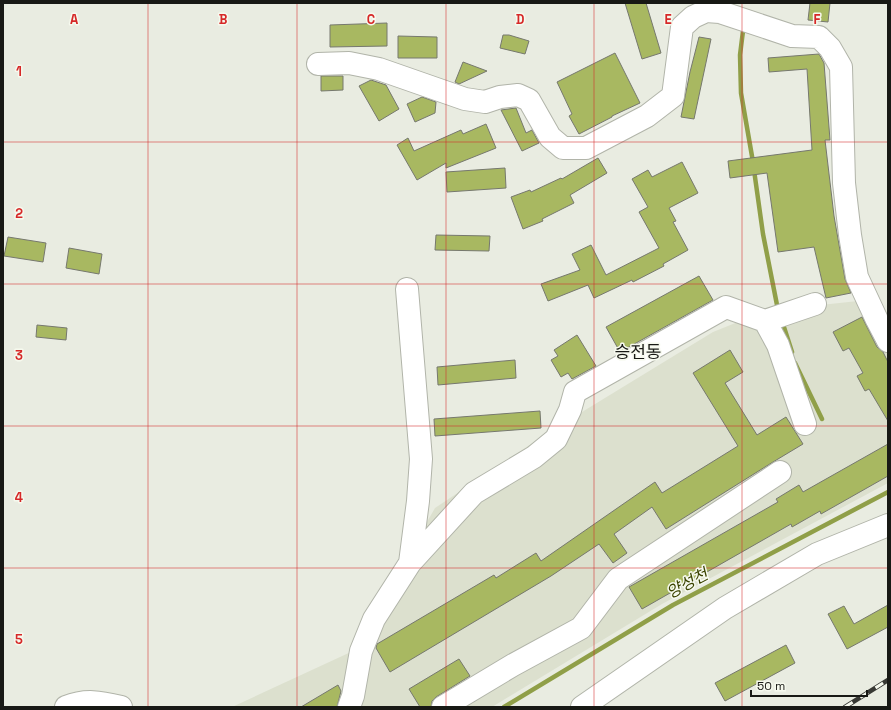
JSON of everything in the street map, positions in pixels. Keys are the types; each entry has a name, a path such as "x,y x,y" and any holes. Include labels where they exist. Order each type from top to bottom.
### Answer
{"street":[{"path":"318,64 349,63 379,69 465,99 485,102 500,97 518,95 529,100 550,136 562,148 586,148 647,116 672,96 682,27 693,17 699,14 706,11 720,12 792,36 819,37 830,48 841,67 844,183 850,235 857,276 876,320 888,341"},
{"path":"406,289 421,459 418,501 410,564"},
{"path":"349,707 353,696 360,651 374,618 410,564 474,493 534,457 556,439 570,410 575,392 726,307 775,318 815,304"},
{"path":"775,318 778,345 805,424"},
{"path":"443,707 513,665 581,628 618,579 780,472"},
{"path":"582,707 725,608 817,554 888,525"},
{"path":"66,707 75,703 99,701 121,707"}],"shaded area":[{"path":"858,301 888,331 888,483 662,604 492,707 232,707 353,651 435,508 546,434 713,332 765,311"}],"building":[{"path":"625,3 646,3 661,53 642,59"},
{"path":"810,3 830,3 828,22 808,20"},
{"path":"387,23 387,46 330,47 330,25"},
{"path":"503,35 509,35 529,41 525,54 500,48"},
{"path":"398,36 437,37 437,58 398,58"},
{"path":"699,37 711,39 694,119 681,117"},
{"path":"615,53 640,103 579,134 569,116 572,114 557,82"},
{"path":"819,54 824,63 830,140 825,140 834,216 845,279 851,293 826,298 814,247 778,252 767,173 730,178 728,161 812,150 807,69 769,72 768,58"},
{"path":"463,62 487,71 459,84 455,82"},
{"path":"321,76 343,76 343,90 321,91"},
{"path":"371,80 386,85 399,109 379,121 359,86"},
{"path":"422,97 436,102 435,113 415,122 407,104"},
{"path":"516,108 526,133 532,130 539,143 522,151 501,110"},
{"path":"486,124 496,148 446,168 446,163 417,180 397,145 408,138 414,151 461,130 463,134"},
{"path":"598,158 607,173 570,195 574,203 542,219 543,221 523,229 511,197 530,190 531,192 561,178 562,179"},
{"path":"682,162 698,193 669,208 676,221 673,222 688,250 663,264 664,266 633,282 632,280 594,298 588,285 548,301 541,284 580,270 572,254 591,245 606,275 659,248 639,212 648,207 632,179 648,170 652,177"},
{"path":"505,168 506,188 447,192 446,172"},
{"path":"436,235 490,236 489,251 435,250"},
{"path":"8,237 46,243 43,262 4,256"},
{"path":"69,248 102,254 99,274 66,268"},
{"path":"699,276 713,300 620,352 606,327"},
{"path":"862,317 877,347 883,352 888,362 888,421 869,389 865,391 857,376 863,373 849,348 843,351 833,332"},
{"path":"37,325 67,328 66,340 36,337"},
{"path":"577,335 596,366 572,379 568,373 561,377 551,360 558,356 554,350"},
{"path":"730,350 743,372 725,383 757,435 786,417 803,444 666,529 652,507 614,534 627,553 613,563 599,544 551,576 390,672 376,648 377,644 494,575 496,578 536,553 541,561 655,482 662,493 738,446 693,373"},
{"path":"515,360 516,378 438,385 437,367"},
{"path":"540,411 541,428 435,436 434,419"},
{"path":"888,444 888,476 821,514 820,511 792,527 791,524 642,609 629,587 778,502 776,499 799,485 803,492"},
{"path":"888,605 888,627 847,649 828,614 844,606 854,624"},
{"path":"786,645 795,663 725,701 715,683"},
{"path":"459,659 470,676 436,697 432,701 431,707 420,707 409,689"},
{"path":"338,685 341,691 337,707 301,707"}],"waterway":[{"path":"743,31 740,55 741,93 753,162"},
{"path":"754,170 763,234 778,310"},
{"path":"782,321 792,352"},
{"path":"795,363 822,419"},
{"name":"양성천","path":"504,707 673,605 888,492"}],"railway":[{"path":"845,707 888,680"}],"district":[{"name":"승전동","path":"638,352"}]}
